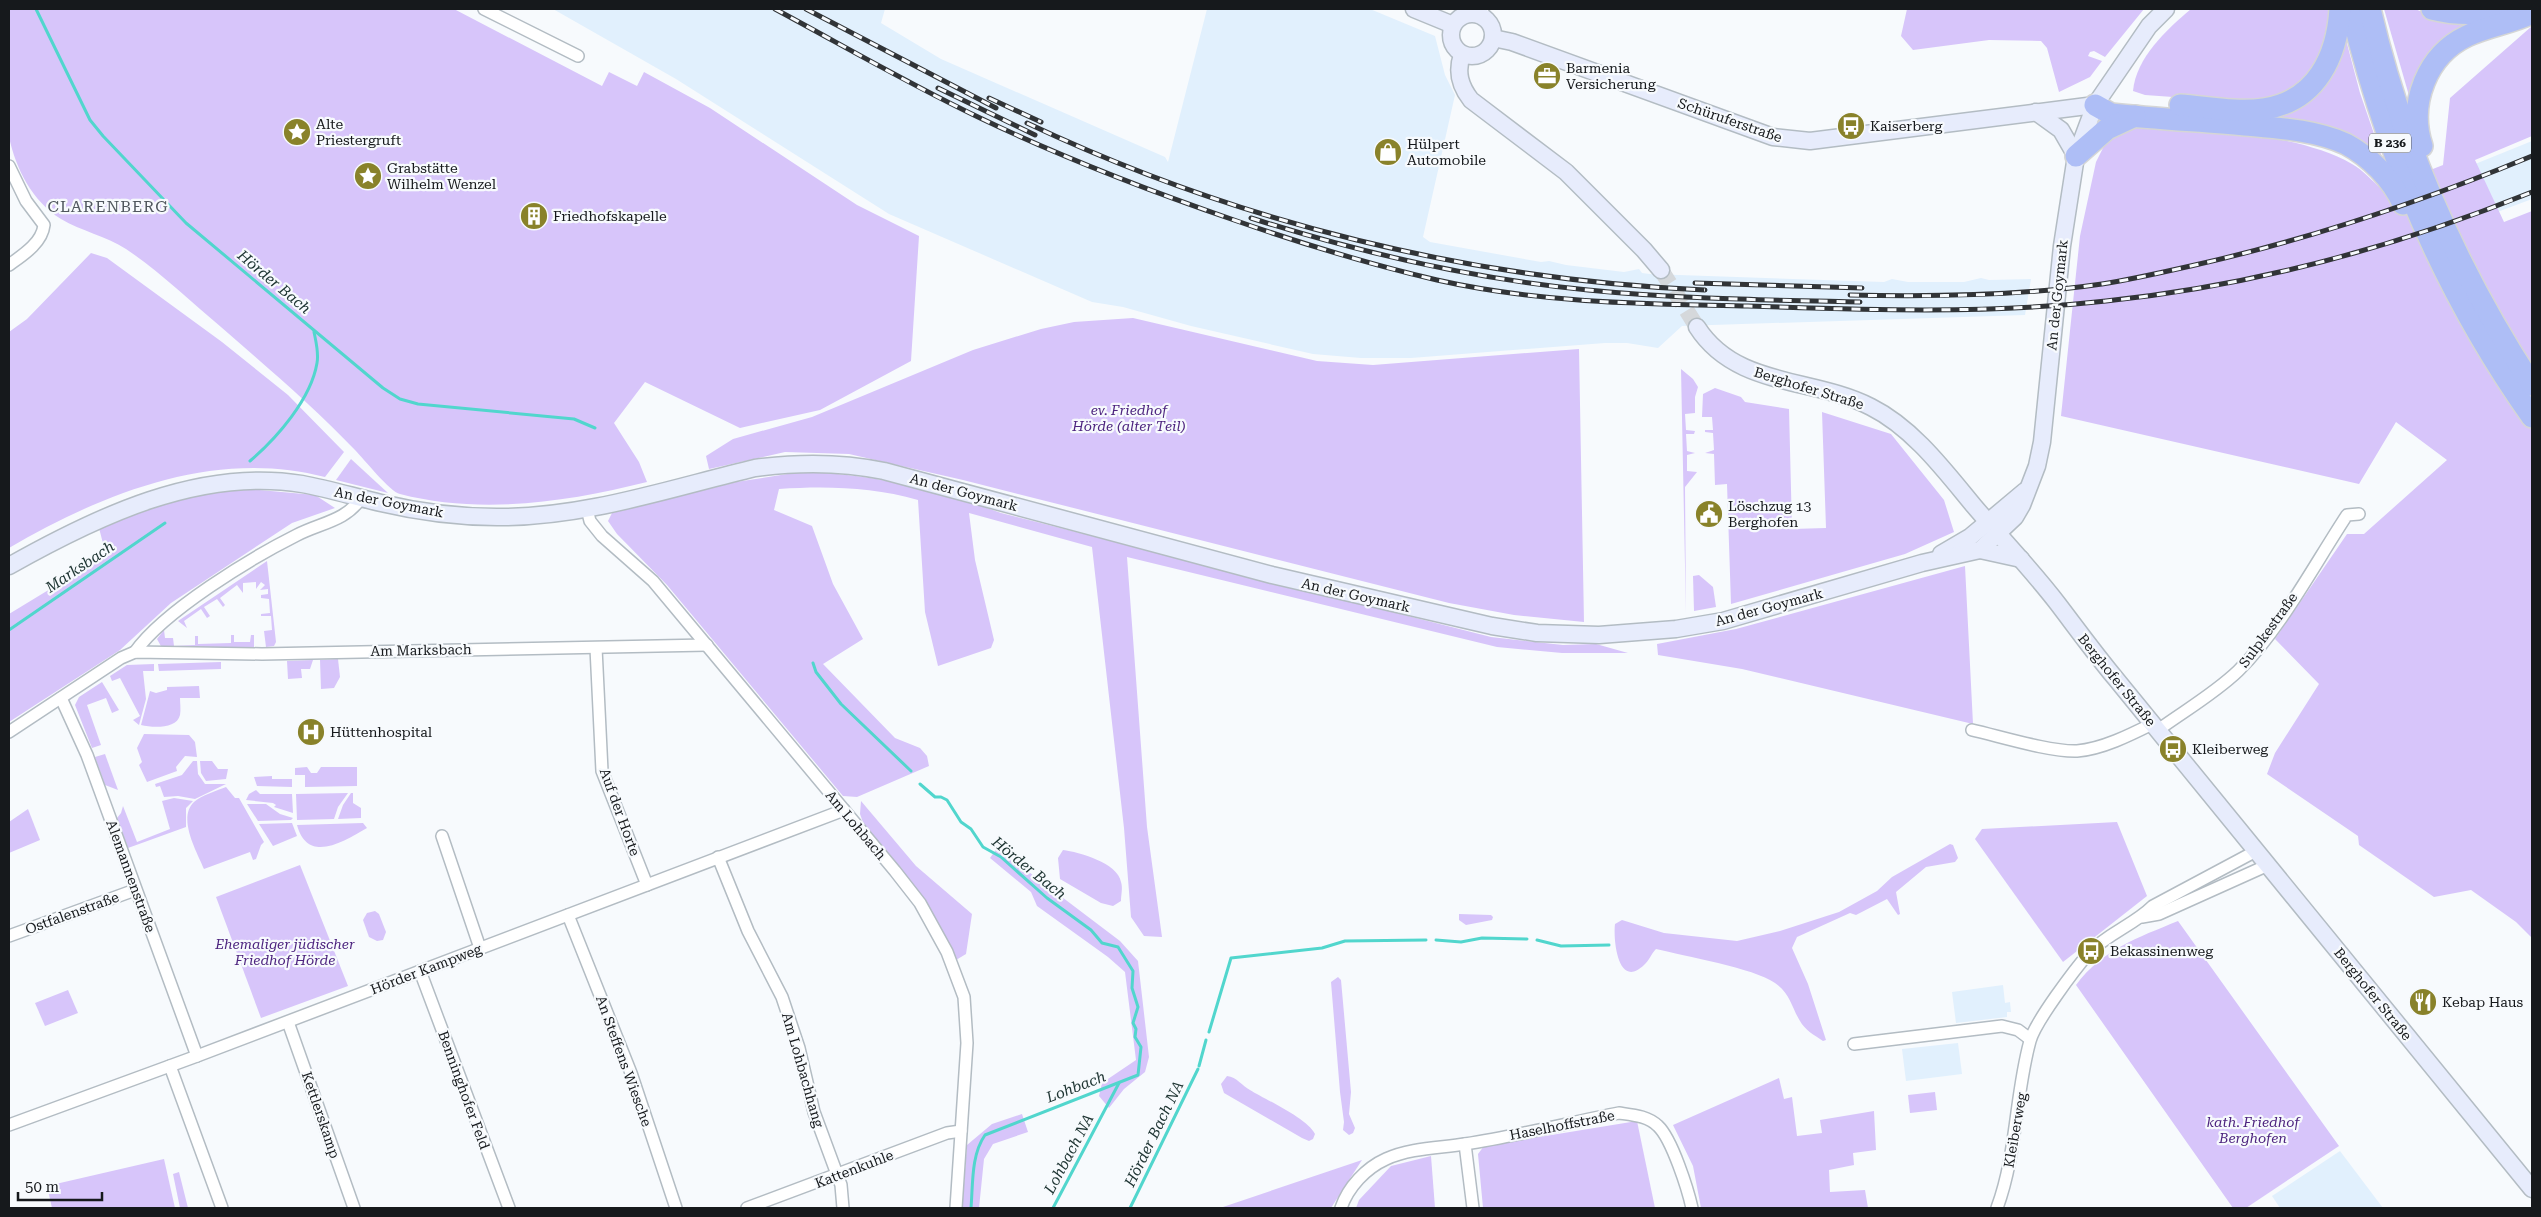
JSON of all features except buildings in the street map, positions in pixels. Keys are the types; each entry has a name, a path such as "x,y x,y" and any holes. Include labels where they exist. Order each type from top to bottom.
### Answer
{"highway":[{"path":"2095,105 2122,101 2263,109 2278,105 2307,89 2327,66 2335,49 2340,9"},
{"name":"B 236","path":"2351,9 2385,128 2418,216 2477,330 2532,417"},
{"name":"B 236","path":"2370,9 2399,109 2435,204 2468,275 2532,385"},
{"path":"2432,9 2475,14 2506,9"},
{"path":"2435,204 2434,178 2419,137 2417,119 2419,97 2431,66 2454,43 2469,35 2518,20 2532,12"},
{"path":"2095,105 2111,114 2287,129 2345,144 2376,165 2398,191 2428,256 2446,272"},
{"path":"2076,156 2107,129 2135,116"}],"main road":[{"path":"1414,9 1453,25"},
{"path":"2095,105 2149,26 2166,9"},
{"path":"1482,12 1491,24 1493,38 1491,45 1482,54 1468,56 1462,54 1452,44 1450,38 1453,25 1462,16 1482,12"},
{"name":"Schüruferstraße","path":"1493,38 1512,42 1763,134 1795,141 1843,138 2095,105"},
{"path":"1462,54 1458,64 1460,78 1463,90 1471,100 1566,172 1632,237 1661,270"},
{"name":"An der Goymark","path":"9,566 51,542 105,517 167,495 223,482 284,482 426,512 472,516 531,515 587,509 762,467 805,463 857,466 962,491 1272,575 1492,626 1536,633 1616,634 1691,627 1748,614 1922,563 1980,550 1993,527 2028,488 2037,466 2042,442 2062,246 2076,156 2095,105"},
{"path":"2036,112 2060,130 2076,156"},
{"name":"Berghofer Straße","path":"1697,327 1717,351 1748,370 1842,395 1871,407 1892,420 1920,446 2021,559 2155,727 2532,1189"},
{"name":"An der Goymark","path":"1922,563 1993,527"},
{"path":"1980,550 2021,559"}],"street":[{"path":"484,9 578,56"},
{"path":"9,166 26,201 44,225 44,234 36,244 9,265"},
{"name":"Am Marksbach","path":"135,652 144,639 189,602 236,570 298,534 337,520 354,508 361,498"},
{"name":"Am Lohbach","path":"587,509 590,521 602,536 653,581 920,903 947,952 964,997 968,1043 956,1208"},
{"name":"Sulpkestraße","path":"1972,730 2075,751 2090,749 2155,727 2223,685 2238,671 2274,627 2347,515 2359,514"},
{"name":"Am Marksbach","path":"9,732 121,658 135,652 262,654 707,645"},
{"name":"Auf der Horte","path":"596,648 602,771 647,885"},
{"name":"Alemannenstraße","path":"61,698 87,755 197,1056"},
{"name":"Hörder Kampweg","path":"9,1125 288,1022 844,810"},
{"path":"442,836 480,948"},
{"name":"Kleiberweg","path":"1998,1208 2007,1176 2030,1039 2069,979 2089,953 2105,939 2142,917 2153,906 2256,851"},
{"name":"Am Lohbachhang","path":"718,857 748,931 782,998 799,1048 814,1112 836,1176 841,1185 844,1208"},
{"name":"Kleiberweg","path":"2142,917 2159,914 2268,865"},
{"name":"Ostfalenstraße","path":"9,936 135,890"},
{"name":"An Steffens Wiesche","path":"568,915 630,1073 676,1208"},
{"name":"Benninghofer Feld","path":"420,971 509,1208"},
{"name":"Kettlerskamp","path":"288,1022 354,1208"},
{"path":"1854,1044 2002,1026 2018,1030 2030,1039"},
{"path":"170,1066 222,1208"},
{"name":"Haselhoffstraße","path":"1341,1208 1353,1186 1365,1172 1386,1158 1416,1150 1465,1144 1619,1113 1639,1115 1659,1127 1678,1163 1692,1208"},
{"name":"Kattenkuhle","path":"747,1208 947,1133 961,1131"},
{"path":"1465,1144 1473,1208"}],"shaded area":[{"path":"553,9 885,9 881,23 941,59 1165,157 1168,162 1207,9 1370,9 1435,36 1445,75 1455,95 1423,237 1430,242 1541,262 1549,261 1624,272 1639,269 1642,273 1650,274 1884,282 1892,279 1908,282 1964,282 1981,278 1989,280 2031,279 2025,315 1682,326 1658,348 1627,343 1605,343 1411,358 1361,358 1313,354 1191,326 1123,307 1092,302 889,214 676,79"},
{"path":"2532,141 2532,199 2463,225 2443,177"},
{"path":"2003,985 2005,1003 2010,1002 2011,1012 2007,1012 2007,1017 1956,1023 1952,992"},
{"path":"1958,1043 1962,1074 1906,1081 1902,1049"},
{"path":"2340,1151 2383,1208 2280,1208 2272,1196"}],"green space":[{"path":"9,9 454,9 602,86 609,72 637,86 644,72 710,108 857,205 919,236 911,361 820,410 740,428 645,382 614,423 639,462 647,482 555,500 493,505 462,504 400,494 384,482 355,450 306,402 162,276 118,244 61,219 51,212 34,194 16,161 9,137"},
{"path":"1907,9 2144,9 2105,57 2094,51 2090,52 2088,56 2102,61 2090,77 2059,92 2047,48 2041,41 1989,40 1913,50 1901,36"},
{"path":"2191,9 2333,9 2330,35 2306,81 2276,98 2243,102 2145,95 2133,91 2135,79 2146,56 2162,35"},
{"path":"2384,9 2415,9 2476,24 2412,106"},
{"path":"2532,26 2532,136 2475,160 2504,222 2532,211 2532,938 2516,922 2471,890 2434,897 2359,845 2358,836 2267,774 2275,753 2319,684 2275,639 2347,534 2364,534 2447,460 2396,422 2359,484 2061,416 2080,236 2096,162 2106,142 2126,125 2212,130 2273,138 2302,145 2328,153 2352,164 2364,172 2382,189 2443,165 2450,98"},
{"path":"2345,36 2360,93 2382,157 2381,159 2252,117 2283,111"},
{"path":"91,253 107,258 222,342 288,395 344,452 325,477 284,469 242,468 201,472 161,481 121,494 45,528 9,548 9,332 27,319"},
{"name":"ev. Friedhof Hörde (alter Teil)","path":"1133,318 1317,361 1373,365 1579,349 1584,622 1514,615 1449,603 963,480 849,454 785,452 709,469 706,456 733,439 812,417 973,350 1041,329 1074,322"},
{"path":"1681,369 1693,379 1698,387 1695,397 1695,413 1685,414 1686,430 1695,431 1694,434 1686,434 1687,451 1695,453 1687,455 1687,471 1697,472 1685,487 1686,614"},
{"path":"1715,388 1741,397 1745,402 1789,409 1792,529 1826,528 1822,412 1891,434 1944,500 1954,532 1905,554 1731,604 1727,484 1715,485 1714,454 1705,453 1714,450 1713,433 1705,432 1705,430 1713,430 1712,417 1702,417 1703,394"},
{"path":"351,459 388,493 336,480"},
{"path":"800,472 851,475 902,484 977,504 1001,513 1491,637 1563,645 1596,644 1628,653 1562,653 1497,647 1127,557 1147,827 1162,937 1144,936 1131,917 1124,828 1092,547 969,513 975,560 994,640 991,648 938,666 925,612 918,500 884,492 849,488 779,489 774,510 812,526 833,584 863,639 823,664 895,738 920,748 927,756 929,766 857,797 843,796 667,585 617,534 608,521 612,513 736,482"},
{"path":"239,488 315,495 335,508 292,523 171,603 120,650 9,722 9,614 106,555 99,528 175,499"},
{"path":"267,561 276,642 274,646 266,647 264,631 272,630 271,616 261,616 261,614 270,613 269,599 261,598 261,595 268,594 268,589 260,590 265,585 261,582 256,589 256,582 243,583 243,593 237,585 220,598 225,605 223,607 217,599 204,607 210,616 207,618 201,609 184,621 187,628 178,621"},
{"path":"1965,566 1973,724 1742,669 1658,655 1657,644 1736,629"},
{"path":"1699,575 1713,587 1716,607 1694,611 1693,576"},
{"path":"164,630 165,638 173,638 174,646 195,645 195,636 198,636 198,644 231,643 231,635 234,635 234,642 250,642 251,635 254,635 254,647 162,648 157,639"},
{"path":"338,659 340,677 334,688 321,689 320,660"},
{"path":"313,660 310,669 301,669 302,678 288,679 287,661"},
{"path":"221,662 221,669 159,671 158,664"},
{"path":"154,664 154,671 143,671 146,699 139,725 133,720 140,716 120,678 112,681 110,676 127,665"},
{"path":"102,682 119,710 112,713 106,698 87,705 101,745 92,748 75,705 79,697"},
{"path":"199,686 200,698 180,698 180,715 174,723 158,727 141,725 150,691 156,693 167,690 167,687"},
{"path":"144,734 189,735 195,742 197,757 185,756 176,767 177,771 147,782 139,765 142,762 137,748"},
{"path":"105,754 118,790 105,785 95,757"},
{"path":"193,761 197,761 198,774 205,784 226,784 195,799 178,796 164,797 160,786 156,787 155,784 182,775"},
{"path":"200,761 212,761 218,769 228,769 226,779 206,781 201,773"},
{"path":"307,767 311,773 317,773 321,767 357,767 357,786 305,787 305,775 295,775 295,768"},
{"path":"272,776 272,779 292,779 292,787 257,786 254,777"},
{"path":"226,787 235,798 239,798 264,842 256,859 253,860 250,852 204,869 190,835 187,817 189,809 201,797"},
{"path":"256,790 260,794 292,794 293,813 274,807 276,805 273,803 246,800 249,794"},
{"path":"348,793 338,807 334,819 297,820 296,794"},
{"path":"351,793 353,793 353,803 361,808 361,818 338,819 343,805"},
{"path":"174,798 193,801 186,808 186,827 128,848 117,818 123,806 137,842 170,829 162,801"},
{"path":"861,801 916,866 972,914 966,954 956,960 940,927 919,893 865,828 860,814"},
{"path":"247,804 266,804 280,814 293,818 291,820 258,821"},
{"path":"28,809 40,840 9,853 9,822"},
{"path":"2117,822 2147,896 2063,962 1975,839 1982,829"},
{"path":"292,823 297,836 273,846 259,824"},
{"path":"363,823 367,828 348,839 328,846 318,847 309,844 302,837 297,825"},
{"path":"1950,844 1953,845 1958,858 1955,862 1926,867 1896,892 1900,914 1898,915 1887,899 1856,915 1850,913 1797,937 1792,948 1808,984 1826,1040 1823,1041 1804,1027 1790,1000 1780,987 1751,972 1656,949 1646,963 1635,971 1628,971 1619,960 1616,951 1615,924 1622,920 1664,933 1737,941 1780,931 1839,912 1877,891 1892,877"},
{"path":"997,848 1120,941 1138,961 1149,1057 1145,1072 1124,1089 1109,1108 1099,1096 1102,1083 1136,1060 1125,972 1108,957 1037,906 1031,892 990,858"},
{"path":"1063,850 1088,856 1113,869 1121,882 1121,901 1113,906 1101,903 1060,879 1058,858"},
{"name":"Ehemaliger jüdischer Friedhof Hörde","path":"300,865 348,986 261,1018 216,897"},
{"path":"375,911 379,914 386,932 383,940 377,941 369,937 363,920 367,913"},
{"path":"1459,914 1491,915 1493,917 1492,920 1466,925 1459,920"},
{"name":"kath. Friedhof Berghofen","path":"2178,921 2339,1146 2246,1208 2233,1208 2076,985 2086,973 2109,953 2135,939"},
{"path":"1338,977 1341,980 1351,1092 1349,1114 1355,1128 1353,1133 1349,1135 1343,1130 1344,1122 1331,982"},
{"path":"68,990 78,1013 45,1026 35,1003"},
{"path":"1227,1076 1234,1078 1247,1088 1304,1122 1315,1134 1313,1139 1309,1141 1302,1138 1224,1093 1221,1084"},
{"path":"1779,1078 1784,1099 1792,1097 1797,1136 1822,1133 1820,1120 1874,1111 1876,1150 1853,1153 1854,1165 1829,1170 1830,1192 1865,1190 1868,1208 1701,1208 1693,1166 1673,1125"},
{"path":"1935,1092 1937,1110 1910,1113 1908,1095"},
{"path":"1022,1114 1028,1132 993,1144 984,1159 979,1208 962,1208 967,1145 992,1124"},
{"path":"1637,1121 1655,1208 1483,1208 1478,1154 1484,1146"},
{"path":"1431,1156 1435,1208 1356,1208 1359,1200 1391,1166"},
{"path":"164,1159 175,1208 52,1208 47,1186"},
{"path":"1362,1160 1331,1208 1220,1208"},
{"path":"179,1172 188,1208 180,1208 173,1174"}],"waterway":[{"name":"Hörder Bach","path":"36,9 90,120 103,136 186,223 383,388 400,399 418,404 574,419 595,428"},
{"name":"Marksbach","path":"250,461 271,441 291,417 308,390 314,377 318,359 314,332"},
{"name":"Marksbach","path":"9,630 165,523"},
{"name":"Hörder Bach","path":"813,663 816,672 841,704 911,771"},
{"name":"Lohbach","path":"920,784 935,797 947,800 961,822 971,829 983,847 1001,857 1047,898 1091,930 1102,943 1118,947 1133,971 1132,988 1138,1007 1133,1023 1136,1029 1135,1037 1141,1047 1138,1075 985,1135 980,1143 975,1161 971,1208"},
{"name":"Hörder Bach","path":"1436,940 1461,942 1482,938 1527,939"},
{"name":"Hörder Bach","path":"1209,1032 1231,958 1322,948 1345,941 1426,940"},
{"name":"Hörder Bach","path":"1537,940 1561,946 1609,945"},
{"name":"Hörder Bach NA","path":"1199,1066 1206,1040"},
{"name":"Hörder Bach NA","path":"1130,1208 1198,1069"},
{"name":"Lohbach NA","path":"1053,1208 1119,1083"}],"tunnel":[{"path":"1661,270 1697,327"}],"railway":[{"path":"775,9 901,78 1009,132 1169,197 1284,237 1385,267 1475,288 1553,298 1669,304 1927,310 2017,308 2106,301 2215,285 2323,262 2429,230 2532,192"},
{"path":"806,9 996,108"},
{"path":"938,88 1035,135"},
{"path":"989,98 1041,122"},
{"path":"1027,123 1107,158 1189,190 1273,217 1358,240 1444,259 1530,274 1618,284 1705,290"},
{"path":"1850,295 1945,296 2008,293 2071,288 2137,278 2238,255 2324,231 2450,188 2532,156"},
{"path":"1251,218 1292,231 1418,263 1460,272 1545,285 1622,293 1690,297 1860,302"},
{"path":"1695,283 1862,288"}],"place":[{"name":"Barmenia Versicherung","path":"1547,76"},
{"name":"Kaiserberg","path":"1851,126"},
{"name":"Alte Priestergruft","path":"297,132"},
{"name":"Hülpert Automobile","path":"1388,152"},
{"name":"Grabstätte Wilhelm Wenzel","path":"368,176"},
{"name":"Friedhofskapelle","path":"534,216"},
{"name":"Löschzug 13 Berghofen","path":"1709,514"},
{"name":"Hüttenhospital","path":"311,732"},
{"name":"Kleiberweg","path":"2173,749"},
{"name":"Bekassinenweg","path":"2091,951"},
{"name":"Kebap Haus","path":"2423,1002"}],"district":[{"name":"CLARENBERG","path":"108,206"}]}
